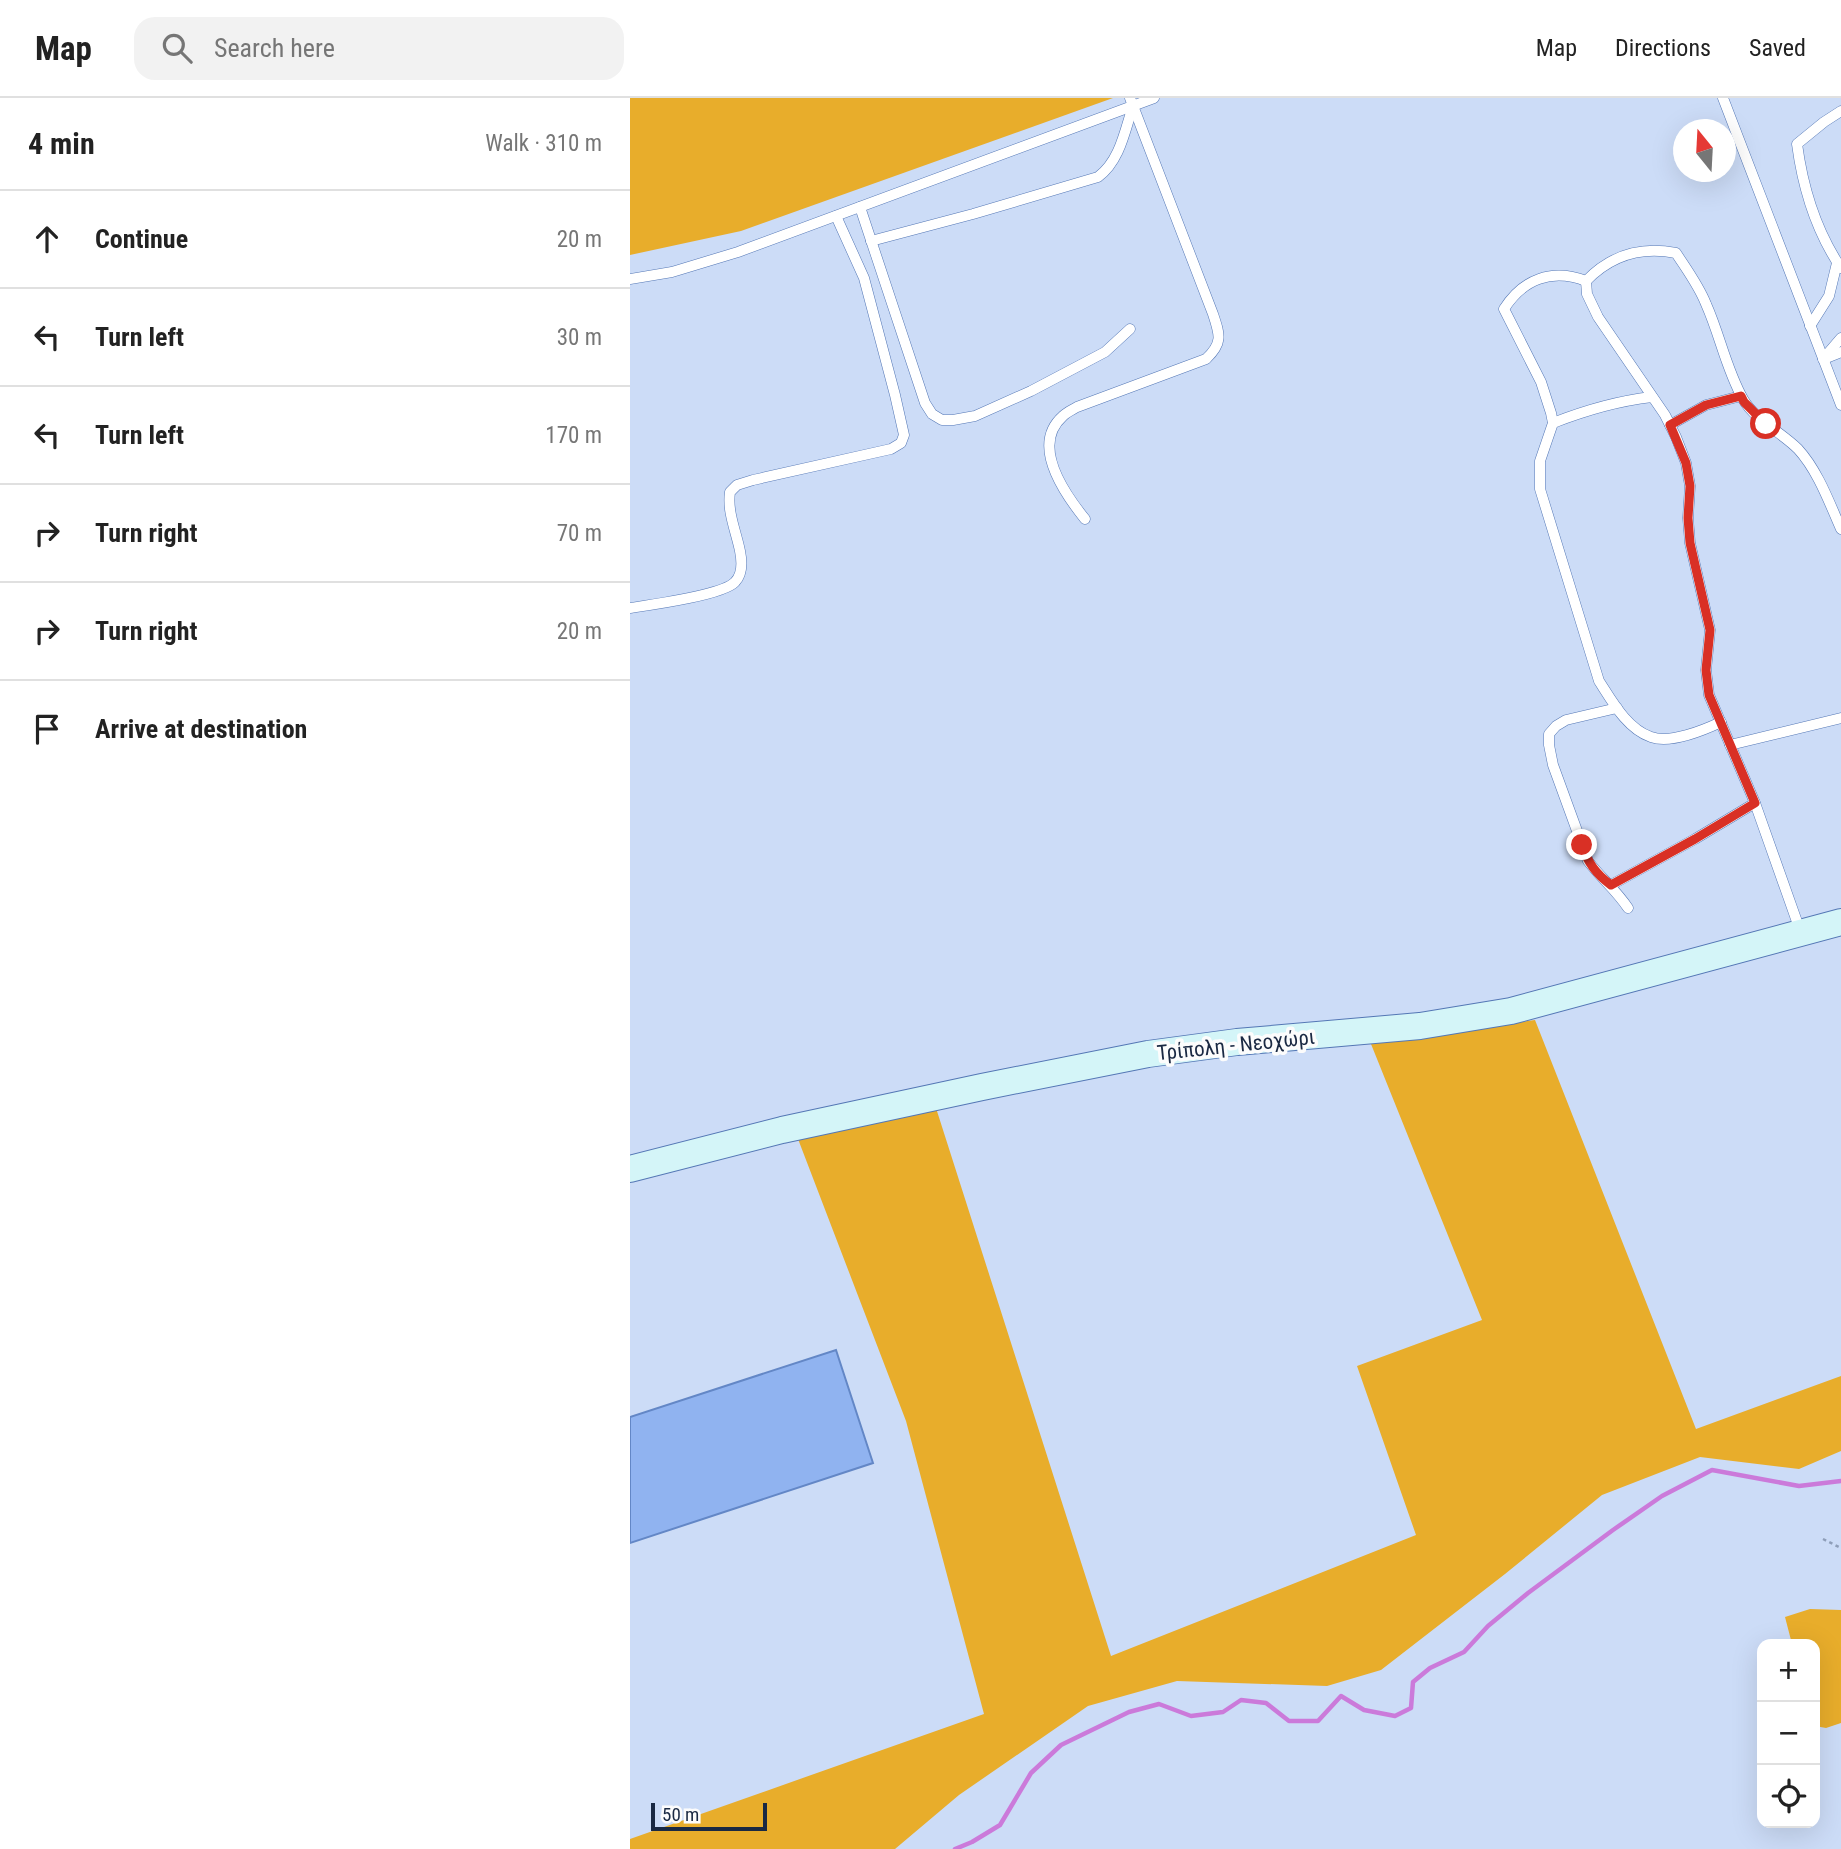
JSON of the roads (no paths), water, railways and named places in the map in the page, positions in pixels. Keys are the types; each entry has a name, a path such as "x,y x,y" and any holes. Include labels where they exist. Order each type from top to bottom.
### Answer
{"main road":[{"name":"Τρίπολη - Νεοχώρι","path":"630,1169 782,1130 1137,1056 1237,1042 1420,1026 1511,1011 1841,922"}],"lane":[{"path":"630,279 672,272 738,252 1132,102 1154,98"},
{"path":"1723,98 1841,405"},
{"path":"871,241 1098,177 1115,159 1132,102"},
{"path":"1085,519 1068,499 1050,460 1049,437 1062,416 1077,407 1206,359 1219,342 1213,314 1132,102"},
{"path":"1810,326 1829,296 1839,265 1810,207 1797,144 1841,111"},
{"path":"860,207 925,402 932,414 942,420 975,416 1031,391 1105,352 1130,329"},
{"path":"630,608 701,596 731,586 738,580 741,554 730,514 729,498 730,492 737,485 891,449 901,443 904,435 901,421 864,278 836,216"},
{"path":"1586,281 1606,264 1630,253 1653,250 1676,253 1706,304 1730,374 1744,402 1800,452 1818,479 1841,529"},
{"path":"1586,281 1567,276 1538,279 1518,291 1504,309 1541,382 1553,423 1540,461 1540,489 1599,681 1617,708 1635,727 1652,737 1683,735 1721,722"},
{"path":"1586,281 1587,294 1598,317 1670,425 1686,463 1690,486 1690,543 1710,630 1706,670 1709,695 1755,803 1801,933"},
{"path":"1823,359 1841,338"},
{"path":"1823,359 1841,352"},
{"path":"1670,425 1706,405 1741,396"},
{"path":"1553,423 1601,406 1652,397"},
{"path":"1617,708 1566,720 1549,734 1549,746 1553,765 1588,861 1628,908"},
{"path":"1731,745 1841,718"},
{"path":"1611,885 1755,803"}],"waterway":[{"path":"955,1849 1000,1825 1031,1773 1061,1745 1129,1712 1159,1704 1191,1716 1223,1712 1241,1700 1266,1703 1289,1721 1318,1721 1341,1696 1364,1710 1395,1716 1411,1708 1413,1682 1430,1668 1464,1652 1488,1626 1528,1593 1662,1496 1712,1470 1799,1486 1841,1481"}]}
